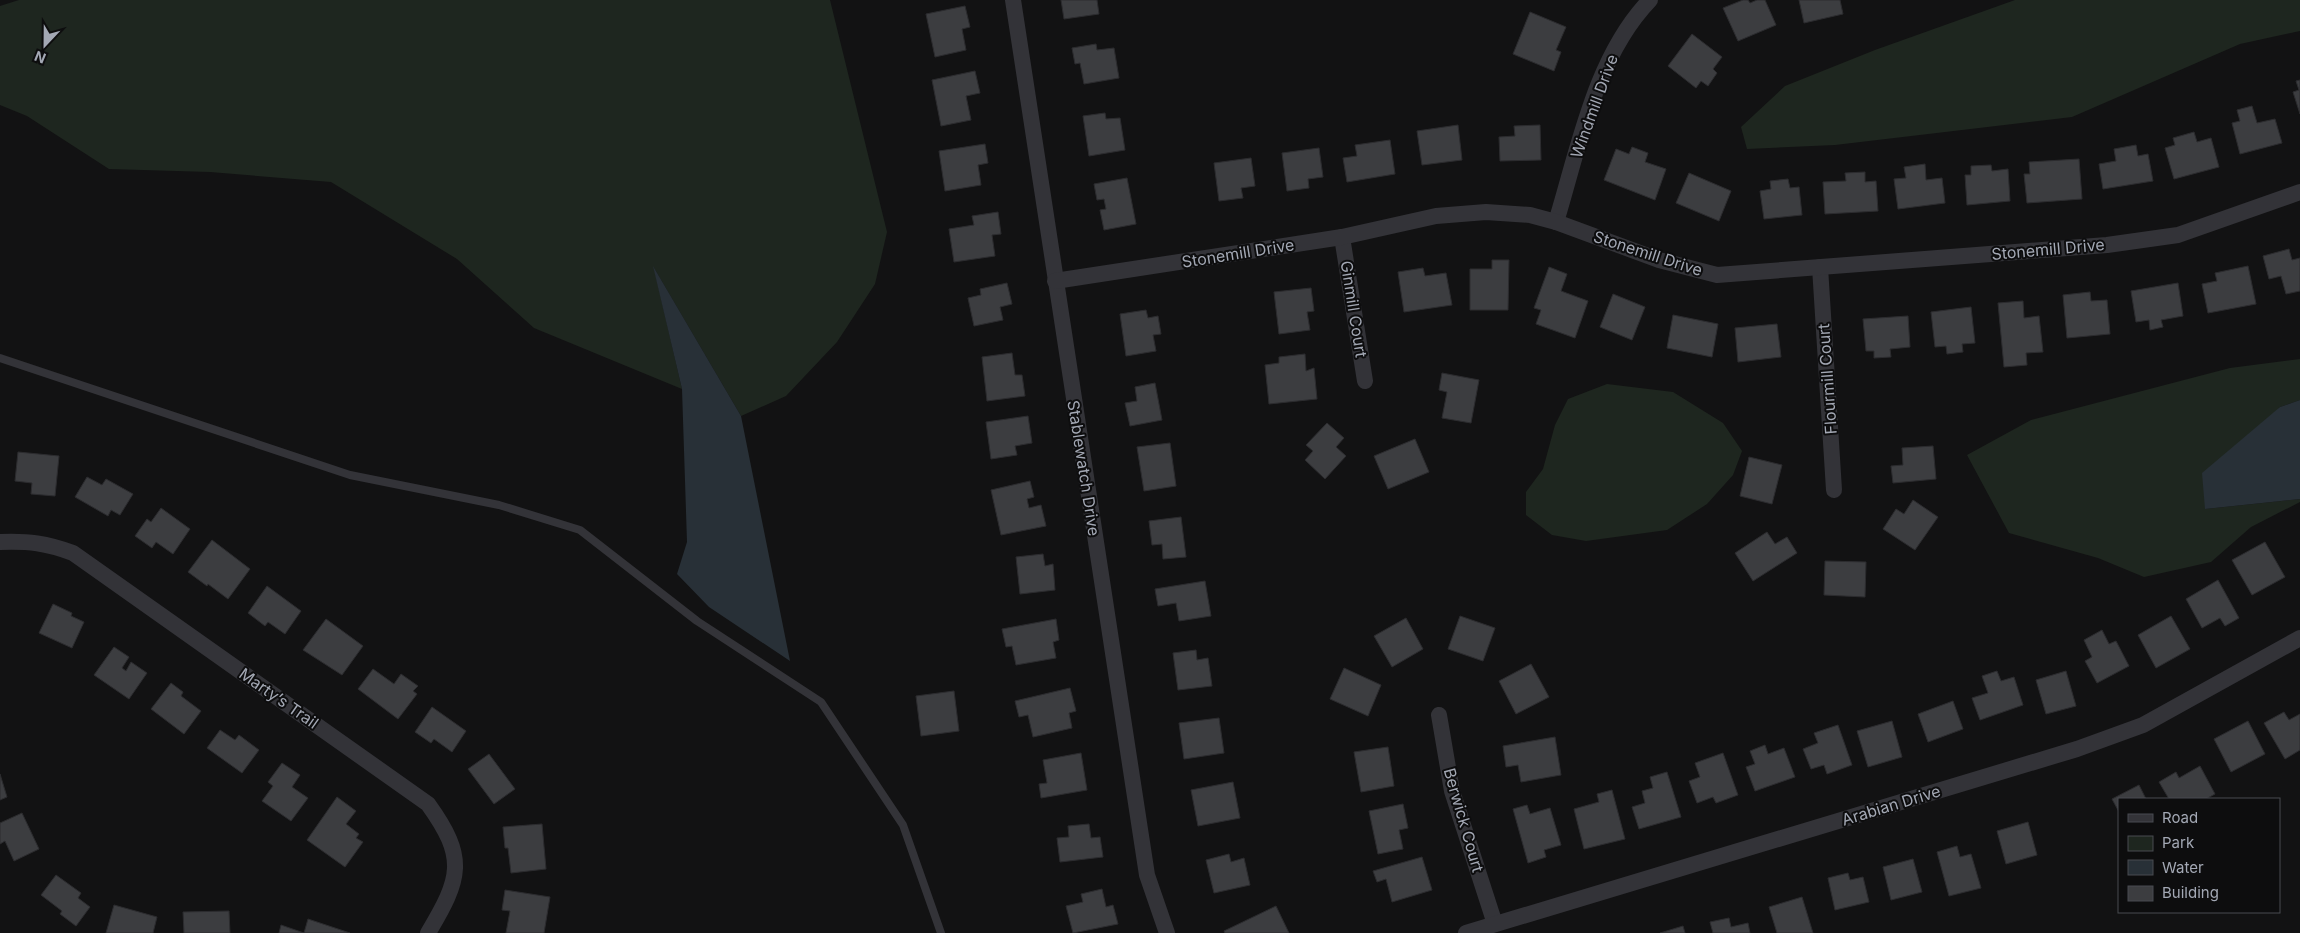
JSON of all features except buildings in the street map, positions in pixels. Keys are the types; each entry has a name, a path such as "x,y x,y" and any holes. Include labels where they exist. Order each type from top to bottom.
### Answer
{"street":[{"name":"Stablewatch Drive","path":"1013,0 1147,875 1167,933"},
{"name":"Windmill Drive","path":"1556,222 1596,90 1613,51 1634,17 1650,0"},
{"name":"Stonemill Drive","path":"1055,281 1342,237 1436,216 1486,212 1530,215 1556,222 1659,260 1718,275 2107,245 2178,235 2300,192"},
{"name":"Ginmill Court","path":"1342,237 1365,381"},
{"name":"Flourmill Court","path":"1820,267 1834,490"},
{"name":"Marty’s Trail","path":"0,542 26,541 50,544 73,553 428,804 445,827 453,847 456,864 449,898 428,933"},
{"name":"Arabian Drive","path":"1466,933 2077,749 2143,725 2300,638"},
{"name":"Berwick Court","path":"1439,715 1452,791 1495,924"}],"lane":[{"path":"0,358 350,475 499,505 580,530 697,621 821,702 903,825 941,933"}],"green space":[{"path":"19,0 830,0 887,232 875,284 837,342 786,396 741,416 654,268 682,389 534,328 457,259 331,182 210,172 109,169 27,116 0,105 0,6"},
{"path":"2015,0 2300,0 2300,31 2240,44 2072,117 1835,145 1747,149 1741,127 1785,86 1875,50"},
{"path":"2300,359 2300,400 2280,407 2205,509 2300,499 2300,502 2251,527 2211,562 2144,577 2098,558 2009,533 1967,455 2031,420 2230,368"},
{"path":"1607,384 1673,392 1723,423 1742,451 1733,475 1707,504 1667,530 1586,541 1552,535 1526,515 1526,492 1543,469 1555,425 1568,399"}],"water":[{"path":"653,266 741,416 790,661 709,607 677,574 687,542 682,389"},
{"path":"2300,400 2300,499 2205,509 2202,473 2280,407"}]}
